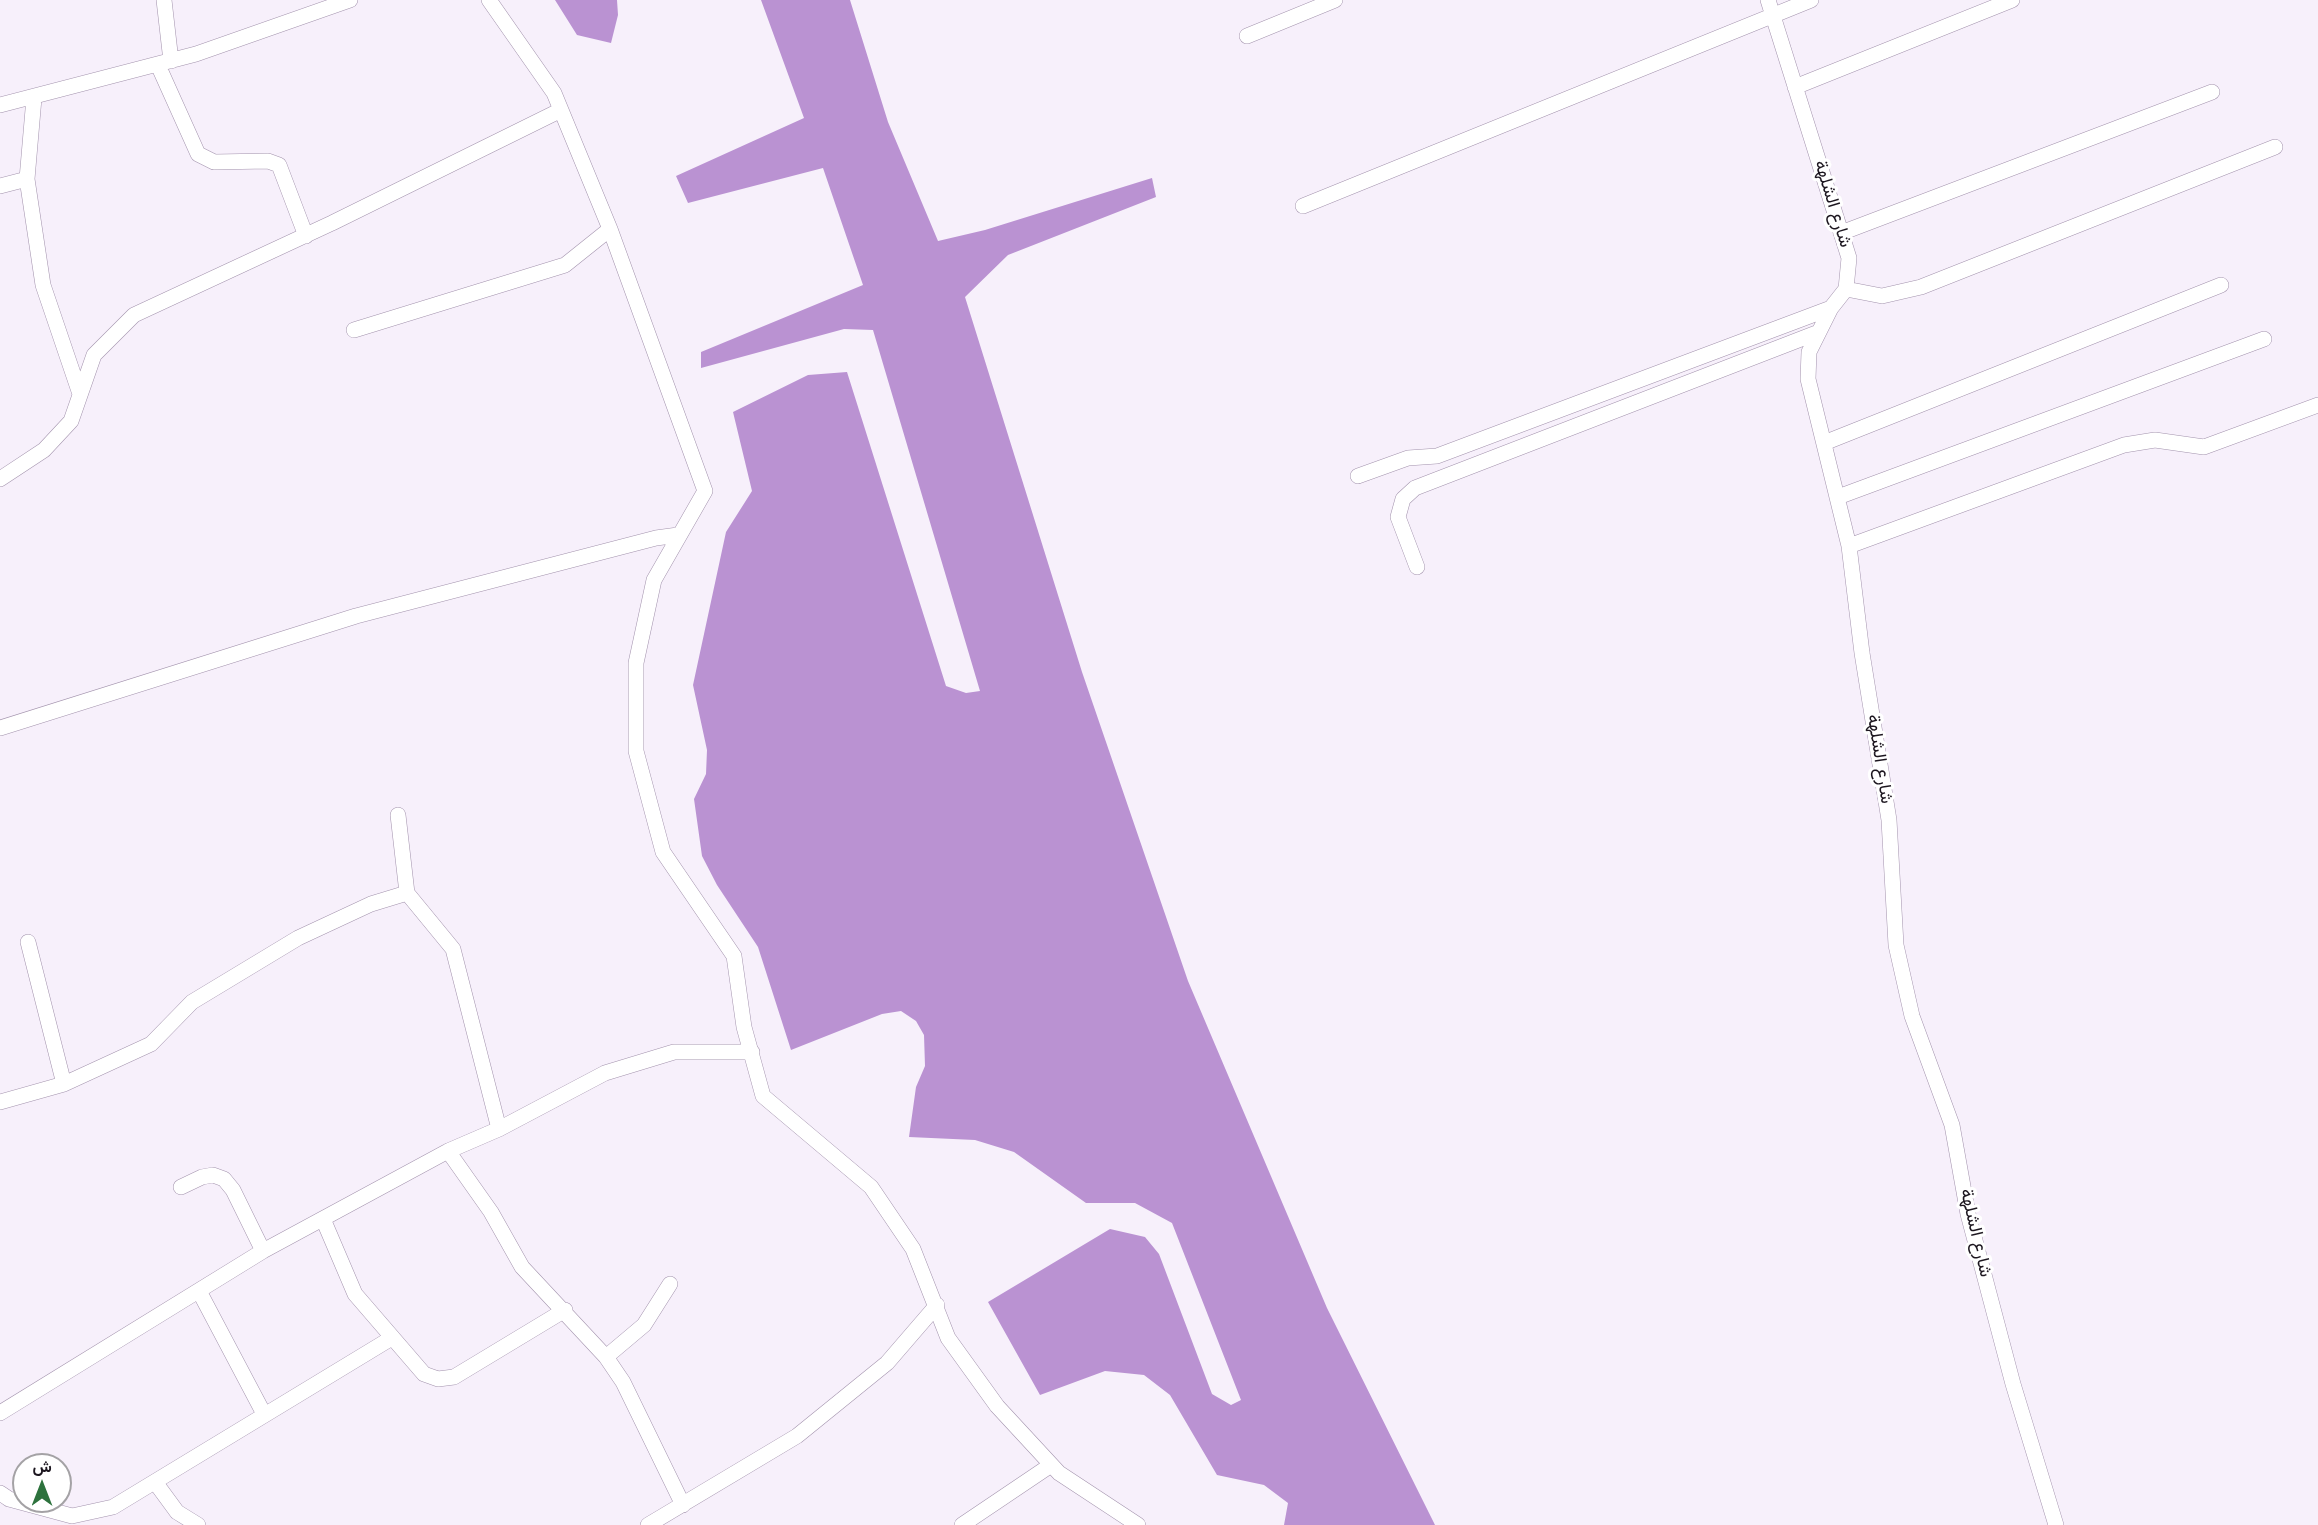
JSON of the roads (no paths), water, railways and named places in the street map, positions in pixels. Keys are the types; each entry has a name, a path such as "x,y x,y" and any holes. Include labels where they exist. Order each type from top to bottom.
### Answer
{"street":[{"path":"164,0 164,63 198,154 214,162 268,161 279,165 306,236"},
{"path":"0,105 164,63 350,0"},
{"path":"489,0 554,93 610,229 705,491 654,580 636,663 636,751 663,852 734,956 744,1027 763,1096 871,1187 914,1250 948,1338 998,1406 1059,1473 1138,1525"},
{"path":"1246,36 1335,0"},
{"name":"شارع الشلهة","path":"1768,0 1849,258 1846,289 1831,308 1809,352 1808,379 1849,546 1862,652 1889,820 1896,945 1912,1016 1952,1125 1968,1214 2013,1384 2056,1525"},
{"path":"1303,206 1811,0"},
{"path":"1795,87 2012,0"},
{"path":"1841,233 2212,92"},
{"path":"34,98 27,179 43,285 80,394"},
{"path":"0,479 44,450 71,421 94,355 134,315 306,236 561,110"},
{"path":"1846,289 1882,296 1921,287 2275,147"},
{"path":"0,186 27,179"},
{"path":"354,330 564,265 610,229"},
{"path":"1824,443 2221,285"},
{"path":"1358,476 1408,458 1437,456 1831,308"},
{"path":"1417,567 1398,517 1403,499 1414,488 1819,332"},
{"path":"1838,497 2264,339"},
{"path":"1849,546 2124,445 2155,440 2204,447 2318,405"},
{"path":"0,728 356,616 656,538 678,535"},
{"path":"398,815 407,893 453,950 499,1129"},
{"path":"0,1102 64,1084 151,1044 192,1002 298,938 371,904 407,893"},
{"path":"28,942 64,1084"},
{"path":"0,1413 263,1251 448,1151 499,1129 605,1073 674,1052 752,1052"},
{"path":"448,1151 491,1212 522,1267 606,1357 623,1382 683,1505"},
{"path":"181,1187 202,1177 213,1175 224,1179 233,1190 263,1251"},
{"path":"323,1219 355,1294 390,1338 424,1374 438,1379 454,1377 565,1311"},
{"path":"606,1357 644,1325 670,1284"},
{"path":"199,1291 264,1414"},
{"path":"648,1525 797,1436 887,1363 937,1305"},
{"path":"0,1492 9,1499 72,1516 113,1507 390,1338"},
{"path":"962,1525 1051,1465"},
{"path":"155,1482 177,1512 198,1525"}]}
